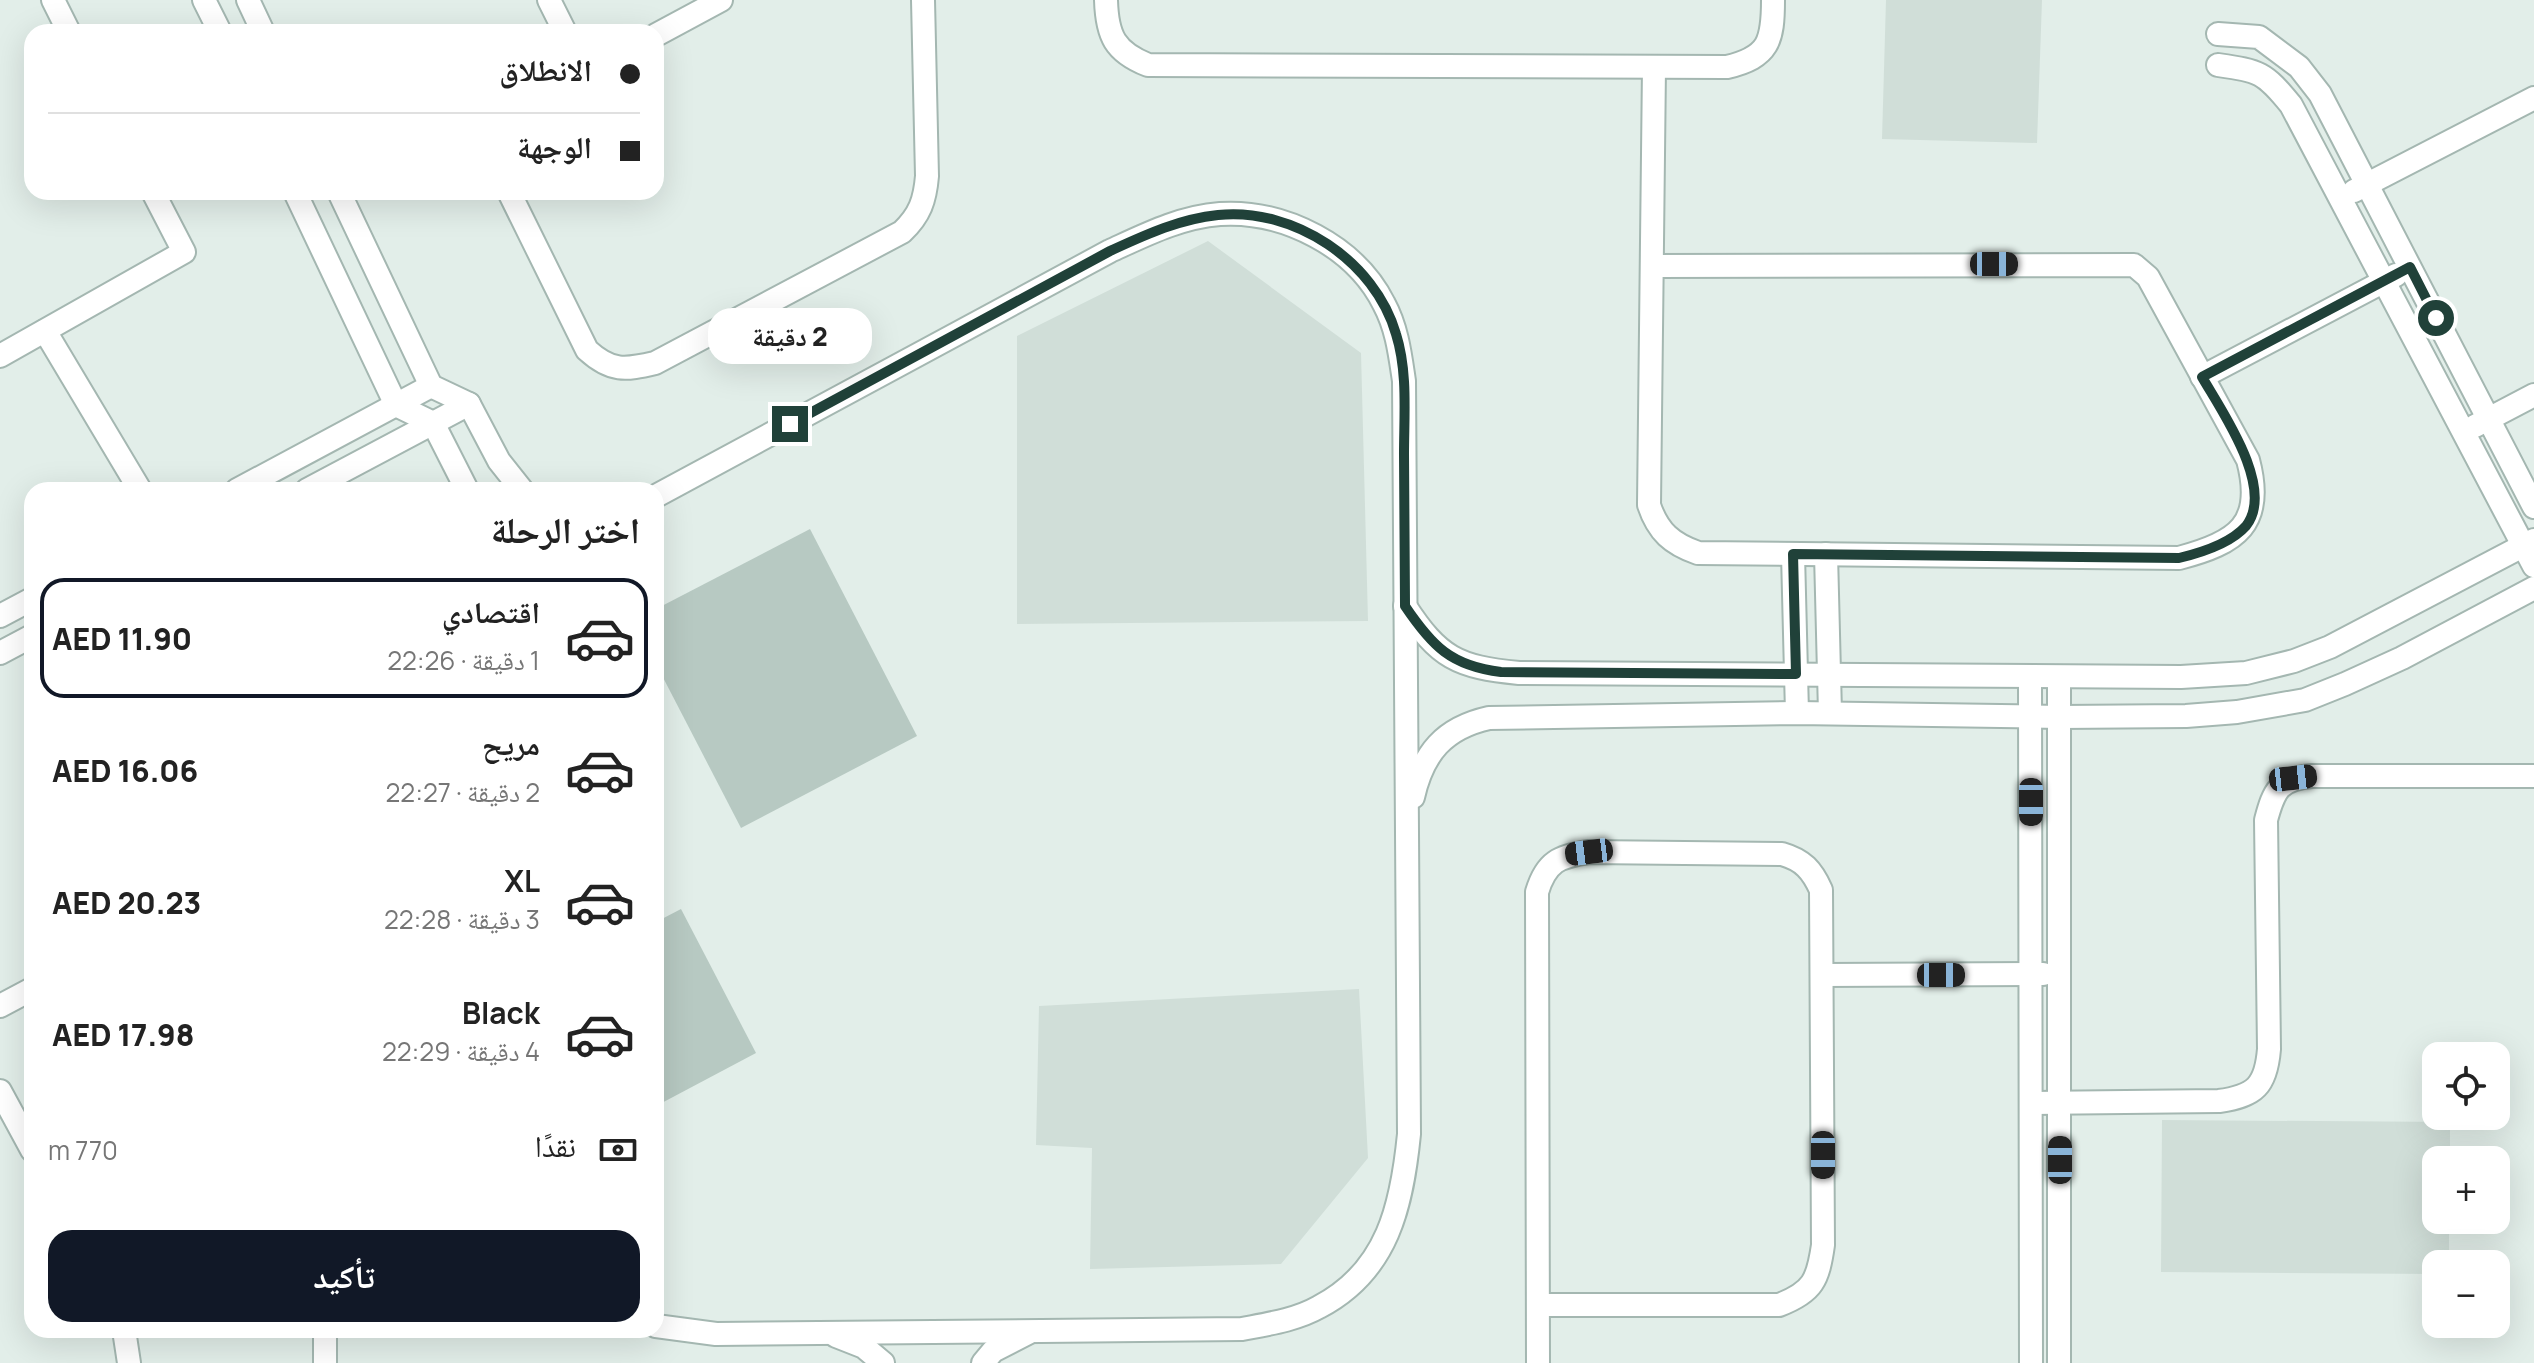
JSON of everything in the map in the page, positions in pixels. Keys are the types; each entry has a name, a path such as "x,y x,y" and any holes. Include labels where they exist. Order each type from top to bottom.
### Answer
{"street":[{"path":"53,0 65,24"},
{"path":"204,0 216,24"},
{"path":"248,0 259,24"},
{"path":"549,0 561,24"},
{"path":"664,31 721,0"},
{"path":"513,200 587,350 601,363 613,367 631,369 655,363 902,232 917,218 925,197 927,176 923,0"},
{"path":"1106,0 1111,34 1118,48 1129,58 1148,65 1654,67 1727,67 1747,63 1764,51 1773,23 1773,0"},
{"path":"2218,34 2259,37 2299,67 2320,94 2534,507"},
{"path":"2218,65 2253,70 2274,84 2291,105 2464,432 2529,543 2534,566"},
{"path":"1653,266 2134,265 2148,277 2248,460 2254,484 2252,509 2246,525 2200,552 2179,558 1698,553 1679,547 1665,536 1655,522 1649,505 1654,67"},
{"path":"2341,198 2534,98"},
{"path":"0,356 184,252 157,200"},
{"path":"299,200 396,405 433,423 463,482"},
{"path":"343,200 431,386 469,404 499,461 516,482"},
{"path":"664,492 1110,251 1163,226 1220,214 1262,217 1295,227 1330,244 1360,270 1383,302 1396,334 1404,381 1409,1134 1400,1196 1393,1221 1375,1260 1353,1283 1320,1307 1288,1320 1242,1329 716,1334 664,1327"},
{"path":"2202,377 2410,267"},
{"path":"45,331 135,482"},
{"path":"252,482 431,386"},
{"path":"2464,432 2534,395"},
{"path":"322,482 469,404"},
{"path":"1405,606 1425,637 1459,662 1483,670 1519,673 2181,677 2246,673 2294,661 2330,647 2529,543"},
{"path":"1793,554 1797,713"},
{"path":"1826,554 1830,713"},
{"path":"1406,825 1419,772 1453,730 1471,722 1523,716 1830,713 2060,717 2186,716 2237,712 2305,700 2402,658 2534,588"},
{"path":"0,616 24,603"},
{"path":"0,653 24,640"},
{"path":"2030,677 2031,1363"},
{"path":"2059,677 2059,1363"},
{"path":"2031,1103 2219,1101 2244,1098 2256,1087 2268,1070 2269,1049 2266,820 2271,799 2281,785 2293,778 2312,776 2534,776"},
{"path":"1538,1305 1779,1305 1802,1296 1814,1282 1823,1245 1821,890 1814,875 1796,858 1782,854 1589,852 1568,855 1553,862 1542,875 1537,892 1538,1363"},
{"path":"1822,975 2060,974"},
{"path":"0,1006 24,993"},
{"path":"0,1091 24,1135"},
{"path":"983,1363 993,1351 1032,1331"},
{"path":"828,1333 864,1347 883,1363"},
{"path":"125,1338 129,1363"},
{"path":"325,1338 325,1363"}],"shaded area":[{"path":"1886,0 2042,0 2037,143 1882,139"},
{"path":"1208,241 1361,353 1368,621 1017,624 1017,336"},
{"path":"1359,989 1368,1158 1281,1264 1090,1269 1092,1148 1036,1145 1039,1006"},
{"path":"2162,1120 2422,1122 2422,1130 2450,1130 2450,1146 2422,1146 2422,1234 2449,1234 2449,1250 2422,1250 2422,1274 2161,1272"}],"building":[{"path":"810,529 917,736 741,828 664,679 664,605"},
{"path":"681,909 756,1053 664,1102 664,918"}],"route":[{"path":"790,424 1110,251 1163,226 1220,214 1262,217 1295,227 1330,244 1360,270 1383,302 1396,334 1404,381 1405,606 1425,637 1459,662 1501,672 1796,674 1793,554 2179,558 2200,552 2246,525 2252,509 2254,484 2248,460 2202,377 2410,267 2436,318"}]}
